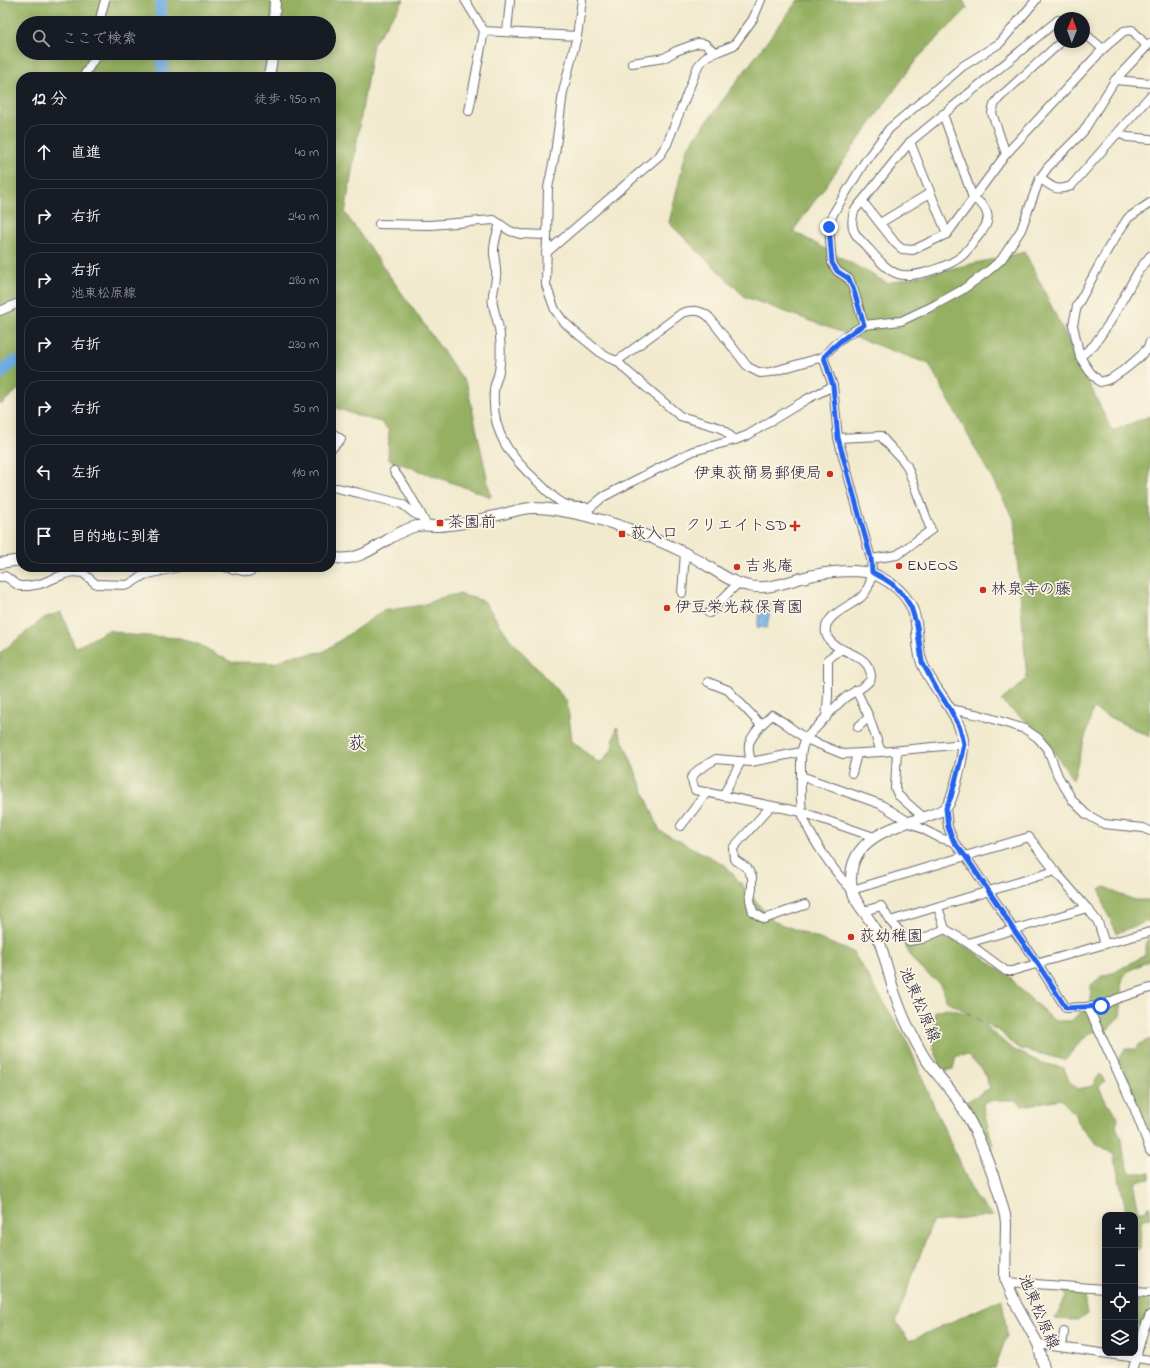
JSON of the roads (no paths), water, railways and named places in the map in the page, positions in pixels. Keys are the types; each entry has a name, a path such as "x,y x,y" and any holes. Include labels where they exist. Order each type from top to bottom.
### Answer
{"main road":[{"path":"274,16 275,0"},
{"path":"270,72 272,60"},
{"path":"336,559 348,560 363,554 402,531 425,522 440,526 463,523 520,509 536,508 588,516 620,525 685,553 738,583 753,587 774,586 814,575 842,571 872,572 883,578 892,584 904,596 911,607 917,626 922,662 959,726 964,744 951,797 946,808 874,837 862,848 853,864 852,890"},
{"path":"0,563 16,561"},
{"name":"池東松原線","path":"852,890 856,900 875,929 894,992 924,1056 955,1096 966,1115 989,1163 1005,1215 1005,1267 1007,1282 1017,1306 1038,1344 1044,1368"}],"street":[{"path":"101,16 105,0"},
{"path":"466,0 484,31 469,111"},
{"path":"507,32 510,0"},
{"path":"582,0 577,36 563,92 555,154 548,188 546,285 555,310 563,320 602,354 617,361 680,416 721,428 735,440"},
{"path":"546,253 660,154 667,144 698,66 707,56 734,45 753,19 761,0"},
{"path":"864,325 849,279 837,271 832,263 829,227 833,214 864,164 890,129 963,66 1000,43 1036,0"},
{"path":"943,114 973,198 982,204 987,211 987,222 981,233 964,254 950,263 930,271 911,276 898,274 888,269 853,232 851,221 854,212 910,142 943,114 1054,23"},
{"path":"617,361 682,313 691,310 702,311 709,316 748,367 760,373 771,372 824,357 833,346 845,336 864,325 901,322 962,290 988,272 1001,260 1021,230 1040,178 1048,167 1083,132 1115,80 1148,45 1132,30 1124,31 1103,49 1006,154 946,234 912,250 902,249 896,244 863,202"},
{"path":"484,31 577,36"},
{"path":"1090,38 1103,49"},
{"path":"632,63 664,58 676,51 698,43 706,44 715,52"},
{"path":"1006,154 992,113 994,105 999,98 1054,48"},
{"path":"86,72 94,60"},
{"path":"1115,80 1150,82"},
{"path":"1040,178 1055,189 1063,189 1071,186 1150,96"},
{"path":"1119,133 1127,137 1150,139"},
{"path":"910,142 946,234"},
{"path":"880,223 930,193"},
{"path":"1150,203 1128,218 1109,247 1077,306 1073,325 1080,357 1090,372 1100,382 1111,379 1135,360 1149,346 1150,342"},
{"path":"378,224 430,225 494,220 510,231 520,234 547,236"},
{"path":"500,224 495,240 494,252 496,280 492,293 492,303 500,336 499,371 494,390 495,420 497,429 505,445 530,475 559,502 586,507 588,510 588,516"},
{"path":"1080,357 1094,344 1110,322 1139,270 1150,256"},
{"path":"0,311 16,304"},
{"path":"824,357 833,386 838,438 871,558 872,572 870,585 864,594 834,615 829,620 826,628 828,637 832,643 860,657 870,668 871,675 869,681 845,698 806,739 801,752 802,812 806,824 829,861 852,890 1029,837 1054,872 1098,922 1105,944"},
{"path":"588,516 590,508 603,497 693,451 748,435 807,399 833,386"},
{"path":"336,436 341,439 336,444"},
{"path":"838,438 881,436 886,444 902,459 907,466 931,530 897,555 871,558"},
{"path":"394,471 425,522"},
{"path":"337,488 402,504 425,522"},
{"path":"682,593 685,553"},
{"path":"0,577 5,576 19,586 28,586 40,584 73,572 83,573 96,584 128,585 144,575 157,572"},
{"path":"709,613 738,583"},
{"path":"826,718 828,696 828,659 842,649"},
{"path":"708,682 728,690 761,725"},
{"path":"856,690 869,717 881,752"},
{"path":"950,709 980,715 1026,729 1038,738 1048,750 1058,776 1073,801 1086,814 1104,824 1143,828 1150,831"},
{"path":"751,762 748,748 749,742 761,725 772,715 806,739 843,754 897,751 964,744"},
{"path":"858,728 869,717"},
{"path":"897,751 895,788 898,795 923,817"},
{"path":"801,752 751,762 716,759 698,770 691,778 695,790 802,812 874,837"},
{"path":"852,773 857,754"},
{"path":"723,796 741,762"},
{"path":"801,776 880,804 909,822 940,838 954,842"},
{"path":"681,826 707,792"},
{"path":"771,806 733,848 734,859 747,868 752,877 750,900 753,912 764,919 805,905"},
{"path":"946,808 948,827 954,842 966,857 1066,1008 1101,1006 1116,999 1150,988"},
{"path":"890,921 1054,872"},
{"path":"864,911 881,906 890,921 909,941 922,939 945,929"},
{"path":"938,907 945,929 968,943 1006,971 1012,971 1038,964 1150,932"},
{"path":"968,943 1087,908"},
{"path":"1088,1007 1148,1138 1150,1151"},
{"path":"1007,1282 1102,1290"},
{"path":"1138,1292 1150,1293"},
{"path":"1133,1368 1144,1329 1150,1315"},
{"path":"1062,1347 1064,1332"},
{"path":"1038,1344 1150,1360"}],"water":[{"path":"761,603 771,604 767,628 757,627"}],"waterway":[{"path":"161,0 161,16"},
{"path":"162,60 163,72"},
{"path":"0,374 12,363 16,362"}],"place":[{"name":"伊東荻簡易郵便局","path":"830,474"},
{"name":"茶園前","path":"440,523"},
{"name":"クリエイトSD","path":"795,526"},
{"name":"荻入口","path":"622,534"},
{"name":"ENEOS","path":"899,566"},
{"name":"吉兆庵","path":"737,567"},
{"name":"林泉寺の藤","path":"983,590"},
{"name":"伊豆栄光萩保育園","path":"667,608"},
{"name":"荻幼稚園","path":"851,937"}],"district":[{"name":"荻","path":"357,745"}]}
